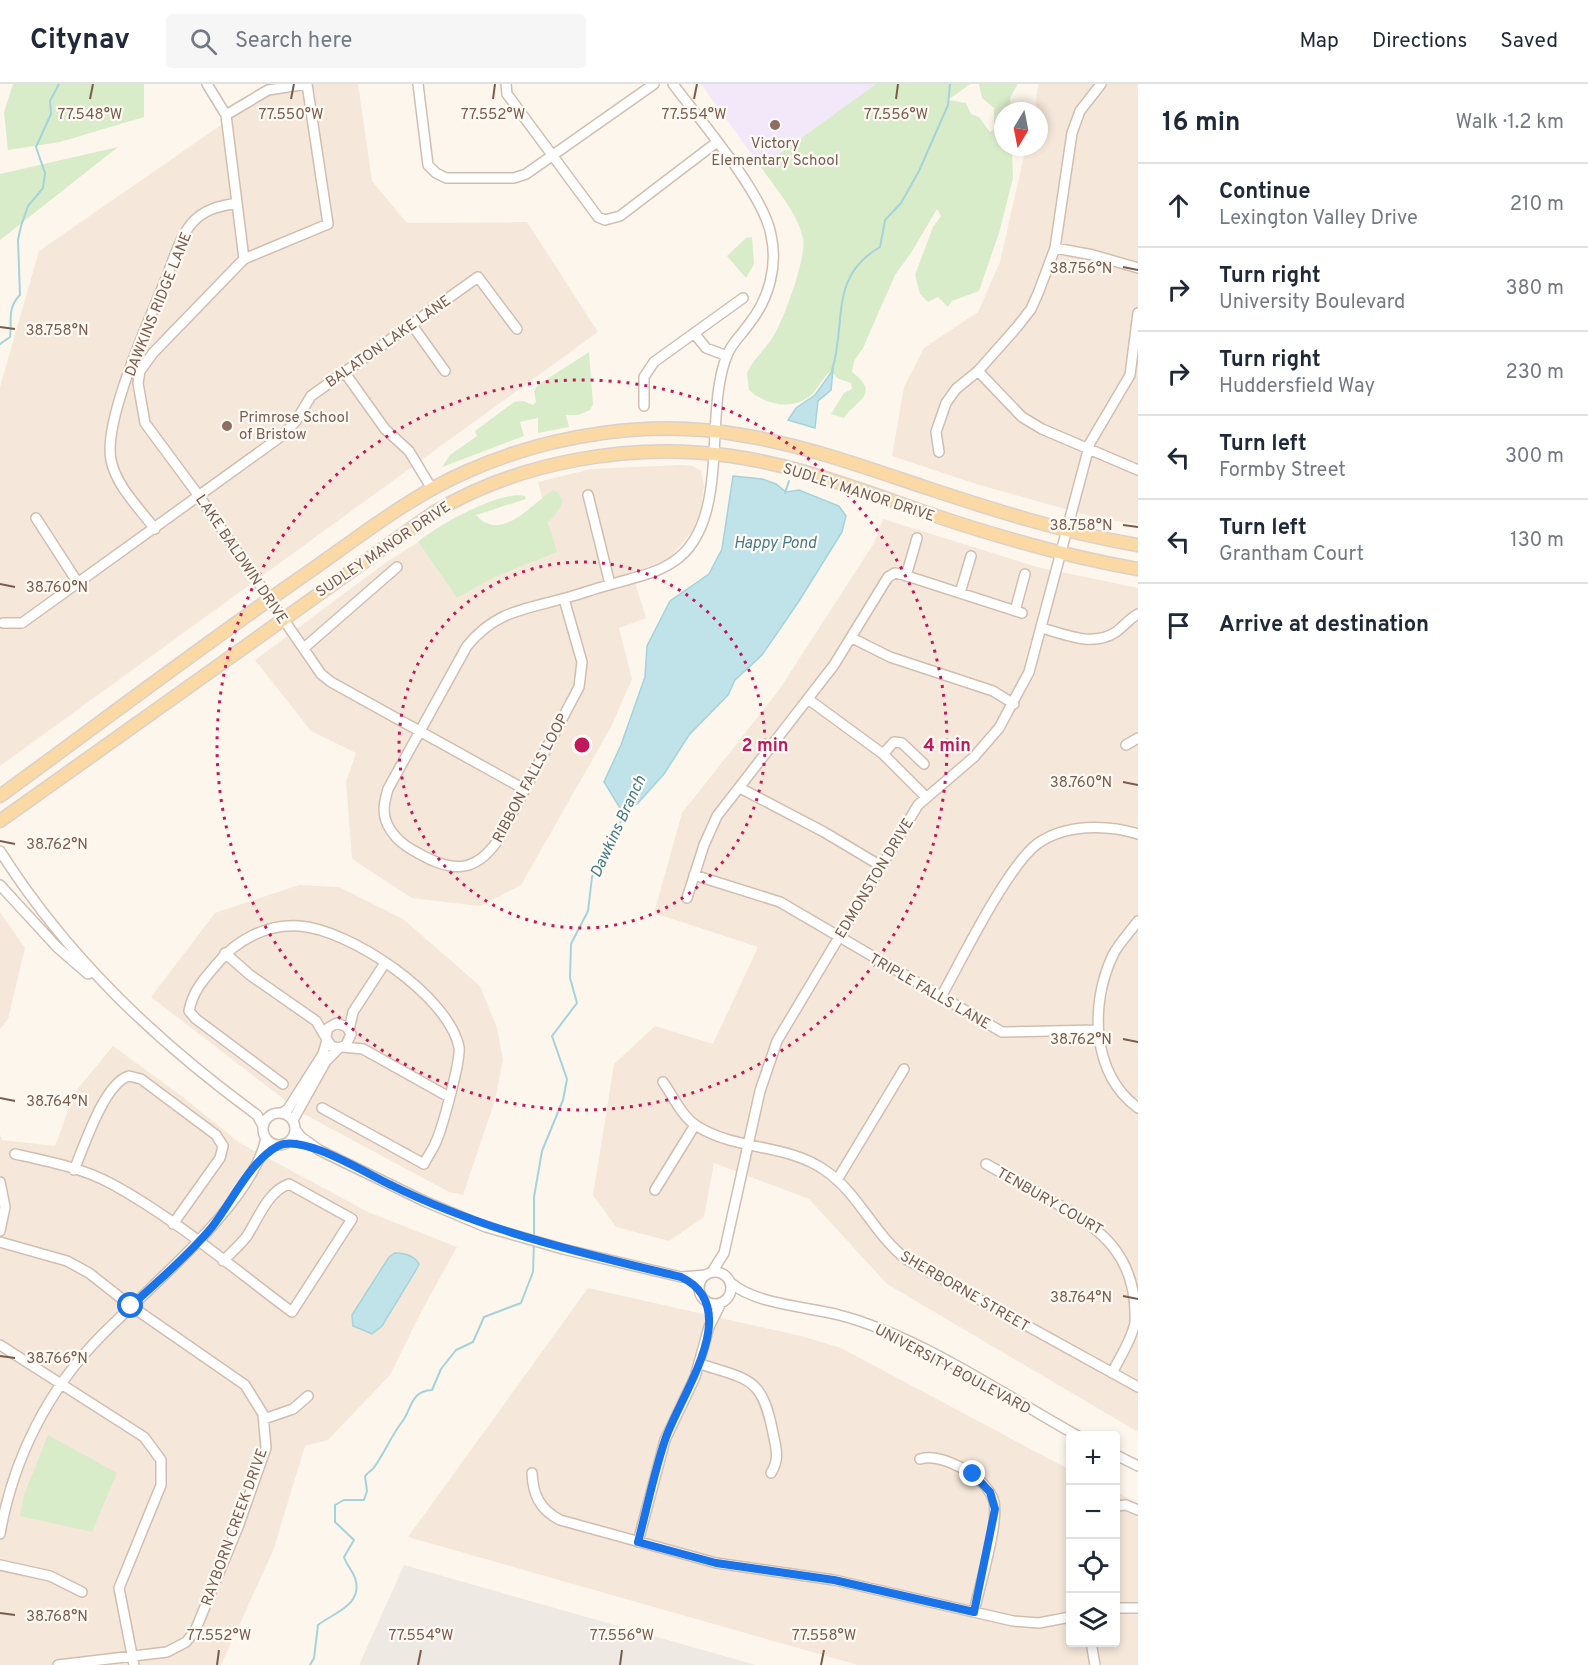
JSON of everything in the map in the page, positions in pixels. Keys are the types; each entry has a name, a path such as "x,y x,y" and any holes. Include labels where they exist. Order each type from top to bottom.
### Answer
{"main road":[{"name":"SUDLEY MANOR DRIVE","path":"0,796 269,599 432,489 470,470 527,450 579,437 622,432 716,431 805,448 1010,514 1067,530 1138,545"},
{"name":"SUDLEY MANOR DRIVE","path":"0,821 433,513 456,499 497,481 534,470 604,457 663,452 713,454 783,467 820,477 973,528 1061,554 1138,569"}],"street":[{"path":"207,84 226,115 244,259"},
{"name":"LAKE BALDWIN DRIVE","path":"226,115 268,90 307,84 328,224 244,259 153,354 138,376 145,423 199,496 321,674 331,682 524,789"},
{"path":"418,84 428,165 436,173 446,178 514,178 526,174 654,84"},
{"path":"506,84 507,94 598,217 612,220 717,142"},
{"path":"673,84 717,142 763,210 769,224 773,247 772,275 767,293 758,312 727,356 706,348 694,333"},
{"path":"939,452 936,432 946,403 956,389 978,371 1030,309 1055,248 1072,133 1080,111 1101,84"},
{"name":"DAWKINS RIDGE LANE","path":"155,530 117,475 110,450 113,426 133,359 184,234 203,214 220,206 237,202"},
{"path":"1055,248 1093,255 1138,268"},
{"name":"BALATON LAKE LANE","path":"3,623 22,623 155,530 283,435 296,422 311,396 478,277 517,328"},
{"path":"644,406 643,385 648,369 743,298"},
{"path":"1134,375 1138,313"},
{"path":"412,325 445,370"},
{"name":"RIBBON FALLS LOOP","path":"564,599 582,662 581,680 498,840 488,854 464,867 449,867 401,844 385,820 383,805 388,789 467,646 480,631 508,613 647,576 674,562 689,547 699,532 706,512 720,385 727,356"},
{"path":"978,371 1022,417 1042,429 1138,470"},
{"path":"345,372 385,429 410,451 432,489"},
{"name":"EDMONSTON DRIVE","path":"709,1274 724,1253 760,1091 777,1041 918,805 974,757 999,728 1014,704 1032,664 1088,448 1134,375"},
{"path":"588,495 610,584"},
{"path":"36,518 78,583"},
{"path":"906,576 917,538"},
{"path":"960,593 971,556"},
{"path":"304,648 397,567"},
{"path":"687,898 717,816 740,788 764,752 808,699 852,638 888,577 895,573 1019,612 1025,574"},
{"path":"1042,628 1073,637 1098,639 1116,632 1138,614"},
{"path":"852,638 890,657 993,691 1014,704"},
{"path":"808,699 884,754 926,797"},
{"path":"1126,745 1138,738"},
{"path":"884,754 894,742 902,743 924,764"},
{"path":"740,788 783,813 824,832 880,866"},
{"path":"942,995 1011,875 1037,844 1056,834 1077,828 1123,829 1138,834"},
{"path":"0,851 40,911 100,982"},
{"name":"TRIPLE FALLS LANE","path":"694,875 780,902 1002,1032 1098,1030"},
{"path":"0,885 57,947 100,982 169,1045 259,1116 266,1138 257,1163 211,1228 100,1336 62,1383 27,1444 9,1495 0,1534"},
{"path":"1138,921 1113,954 1099,998 1098,1030 1107,1071 1122,1096 1138,1108"},
{"path":"283,1084 195,1019 189,1011 193,992 225,953 245,938 267,930 297,925 337,935 420,987 449,1022 459,1048 436,1144 424,1164 322,1108"},
{"path":"225,953 250,975 316,1022 331,1046 363,1049"},
{"path":"264,1126 268,1117 288,1109 323,1054 326,1038 335,1024 353,1012 385,963"},
{"path":"257,1163 292,1139 294,1125 326,1060 349,1042 353,1012"},
{"path":"316,1022 343,1024 363,1049 448,1097"},
{"path":"837,1180 904,1069"},
{"path":"74,1170 99,1110 116,1084 129,1076 141,1079 216,1135 223,1146 220,1158 173,1224"},
{"path":"656,1190 695,1125 663,1082"},
{"path":"231,1093 259,1109 279,1113 294,1125 304,1140 319,1150 424,1201 503,1232 681,1277 709,1274 729,1280 731,1290 709,1327 700,1364 665,1440 638,1542"},
{"name":"SHERBORNE STREET","path":"695,1125 749,1144 803,1158 837,1180 881,1237 906,1259 1138,1387"},
{"path":"266,1138 283,1144 319,1150"},
{"path":"15,1154 74,1170 112,1184 173,1224 197,1242 292,1312 352,1220 289,1184 282,1186 274,1192 245,1238 223,1261"},
{"name":"TENBURY COURT","path":"986,1164 1096,1225 1125,1255 1134,1279 1136,1315 1130,1337 1112,1373"},
{"path":"0,1182 5,1207 0,1231"},
{"name":"RAYBORN CREEK DRIVE","path":"0,1242 67,1261 89,1273 131,1306 236,1377 252,1394 264,1419 266,1437 263,1459 195,1631 186,1642 171,1651 133,1661 58,1665"},
{"name":"EDMONSTON DRIVE","path":"724,1253 729,1280"},
{"path":"699,1290 701,1281 709,1274"},
{"path":"681,1277 699,1290 706,1301 709,1327"},
{"name":"UNIVERSITY BOULEVARD","path":"729,1280 754,1296 842,1316 881,1329 1069,1431"},
{"name":"UNIVERSITY BOULEVARD","path":"724,1301 754,1296"},
{"path":"706,1301 724,1301"},
{"path":"0,1345 144,1437 161,1460 160,1485 119,1588 133,1661"},
{"path":"700,1364 746,1379 760,1390 768,1408 777,1454 771,1473"},
{"path":"264,1419 293,1409 308,1396"},
{"path":"1120,1457 1138,1466"},
{"path":"920,1459 938,1458 973,1474 984,1485 994,1501 995,1518 974,1612"},
{"path":"532,1473 536,1498 553,1516 638,1542 716,1563 834,1580 1026,1623 1066,1618"},
{"path":"1120,1506 1126,1505 1138,1510"},
{"path":"0,1565 50,1576 82,1592"},
{"path":"1120,1608 1138,1608"},
{"path":"1092,1647 1095,1665"}],"shaded area":[{"path":"280,84 358,84 372,181 407,223 527,222 598,332 0,766 0,387 39,251"},
{"name":"Victory Elementary School","path":"701,84 876,84 761,167"},
{"path":"1038,84 1138,84 1138,524 1101,519 976,484 892,456 904,387 924,348 978,312 1000,262 1024,156 1048,156 1048,102 1036,102"},
{"path":"693,466 701,471 704,486 701,510 693,530 670,558 632,573 646,618 619,628 632,679 611,727 521,885 480,906 412,898 352,859 346,782 356,753 311,731 255,660 385,563 418,542 457,598 495,577 556,552 538,482 591,469"},
{"path":"883,519 1037,567 1138,588 1138,1432 887,1284 809,1199 714,1163 704,1217 669,1241 616,1227 593,1195 614,1064 655,1026 713,1044 758,947 654,913 682,813 779,690 874,543"},
{"path":"299,885 339,887 403,919 480,986 497,1028 503,1060 495,1100 463,1195 449,1192 302,1113 151,997 215,913"},
{"path":"0,912 25,948 8,1019 0,1029"},
{"path":"113,1046 240,1143 368,1212 457,1247 390,1375 328,1440 305,1446 273,1551 221,1665 0,1665 0,1134 2,1140 55,1146 75,1092"},
{"path":"588,1288 801,1336 841,1348 1066,1468 1066,1647 1120,1647 1120,1494 1138,1503 1138,1665 858,1665 408,1537"},
{"path":"404,1565 611,1624 756,1665 359,1665"}],"green space":[{"path":"13,84 144,84 144,117 60,142 8,150 4,112"},
{"path":"876,84 970,84 948,100 966,103 971,114 979,117 990,132 994,129 994,156 1012,156 1013,178 999,233 979,291 952,301 948,307 938,297 928,302 920,294 915,275 933,227 941,216 937,209 895,275 863,348 854,361 852,372 861,380 865,392 863,398 844,418 831,414 844,393 852,389 851,383 837,378 832,371 806,399 790,404 772,403 749,390 747,373 778,327 794,287 803,247 803,239 796,220 761,167"},
{"path":"979,84 1018,84 1010,98 1011,102 994,102 994,108 982,98"},
{"path":"118,147 0,240 0,174"},
{"path":"752,237 754,264 746,278 727,256 746,238"},
{"path":"589,352 593,404 590,410 578,415 566,415 569,427 538,433 538,418 520,422 524,436 442,467 450,455 477,436 475,431 514,402 523,401 533,405 536,402 534,391 538,385"},
{"path":"554,490 559,494 562,502 559,510 548,522 557,552 495,577 457,598 418,542 439,527 486,503 515,495 525,496 526,499 476,515 486,523 496,525 507,523"},
{"path":"48,1435 117,1473 92,1532 20,1516 24,1495"}],"water":[{"path":"833,370 831,390 818,401 815,428 788,420 796,408 815,395"},
{"name":"Happy Pond","path":"733,476 762,479 776,484 786,492 799,490 839,506 846,516 842,532 762,655 735,680 728,695 689,735 664,774 638,803 623,813 604,782 621,745 645,677 647,646 670,601 709,574 722,549"},
{"path":"395,1253 415,1258 419,1264 416,1270 382,1326 372,1334 353,1326 352,1315 389,1257"}],"waterway":[{"path":"0,344 10,337 13,305 20,295 18,240 28,206 43,188 45,173 36,147 51,114 50,101 59,84"},
{"name":"Dawkins Branch","path":"832,370 846,287 853,272 864,259 880,247 885,220 901,203 919,171 948,105 950,84"},
{"name":"Dawkins Branch","path":"785,493 789,481"},
{"name":"Dawkins Branch","path":"534,1237 534,1197 542,1151 563,1100 567,1079 552,1036 577,1003 570,978 571,944 588,911 592,877 605,847 617,833 624,811"},
{"name":"Dawkins Branch","path":"310,1665 314,1658 318,1625 346,1607 355,1595 357,1587 344,1557 354,1540 335,1522 335,1505 344,1500 364,1500 367,1491 365,1476 379,1461 415,1397 432,1390 441,1369 456,1350 473,1342 484,1317 521,1303 533,1272 534,1243"}],"place":[{"name":"Victory Elementary School","path":"775,125"},
{"name":"Primrose School of Bristow","path":"227,426"}],"route":[{"path":"131,1306 211,1228 257,1163 279,1145 299,1144 319,1150 424,1201 486,1227 540,1243 681,1277 694,1284 706,1301 709,1310 709,1327 695,1377 665,1440 638,1542 744,1569 834,1580 974,1612 995,1509 990,1492 973,1474"}]}
